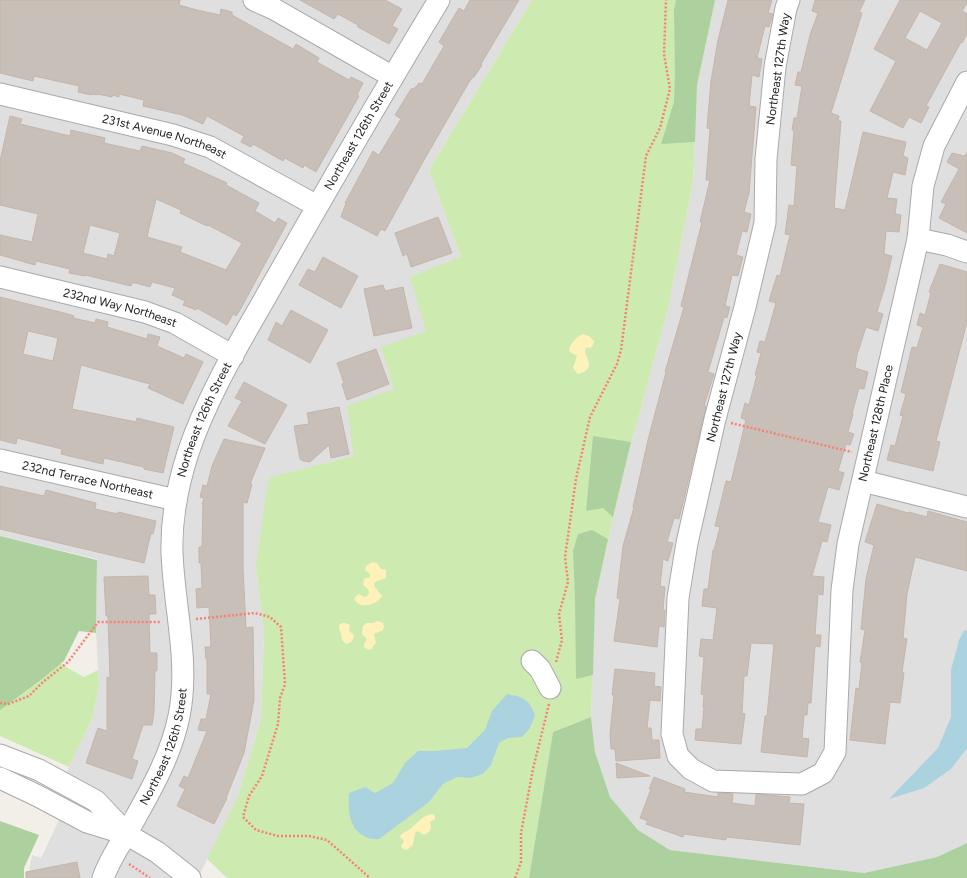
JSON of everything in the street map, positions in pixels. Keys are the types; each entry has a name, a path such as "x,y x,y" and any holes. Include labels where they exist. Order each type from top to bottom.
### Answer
{"street":[{"name":"Northeast 126th Street","path":"103,878 159,774 171,743 179,716 183,673 172,550 176,500 188,452 207,404 233,356 317,206 439,0"},
{"name":"Northeast 127th Way","path":"789,0 786,8 775,67 766,159 765,223 715,419 687,543 678,598 672,734 678,756 691,770 713,781 802,784 823,772"},
{"path":"265,2 393,77"},
{"name":"Northeast 128th Place","path":"823,772 835,752 842,590 848,544 918,239 923,186 934,146 967,82"},
{"name":"231st Avenue Northeast","path":"0,94 173,135 210,147 317,206"},
{"path":"918,239 947,245 967,252"},
{"name":"232nd Way Northeast","path":"0,277 145,312 175,323 233,356"},
{"name":"232nd Terrace Northeast","path":"0,460 176,500"},
{"path":"863,481 967,499"},
{"path":"863,481 967,507"},
{"path":"532,661 540,669 550,688"},
{"path":"0,755 39,770 96,801 126,834"},
{"path":"0,778 87,822 126,834 157,852 190,878"}],"path":[{"path":"515,878 521,862 521,833 533,769 549,710 551,679 562,640 559,614 568,582 565,557 576,479 590,417 617,364 621,350 646,156 660,128 670,89 664,54 666,0"},
{"path":"715,419 869,456"},
{"path":"0,703 8,704 29,696 43,682 68,662 98,622 178,621 256,613 270,617 280,627 285,684 280,698 278,724 262,776 249,796 243,817 256,830 278,836 310,836 327,840 370,878"},
{"path":"129,864 150,878"}],"shaded area":[{"path":"0,0 532,0 429,170 461,257 426,331 394,389 354,456 256,567 264,632 261,719 238,796 198,878 28,878 32,855 41,858 78,780 66,773 93,716 99,685 96,632 97,559 0,536"},
{"path":"715,0 967,0 967,843 937,857 864,873 670,850 638,830 610,797 595,752 591,717 595,599 624,470 668,308 693,182 697,85"}],"green space":[{"path":"532,0 715,0 697,85 693,182 668,308 624,470 595,599 591,717 553,732 529,878 227,878 207,859 238,796 261,719 264,632 256,567 266,494 270,477 354,456 347,406 394,389 381,347 426,331 410,277 461,257 429,170"},
{"path":"676,0 715,0 697,85 695,142 661,144 674,102 674,10"},
{"path":"593,436 631,442 613,517 603,508 586,511"},
{"path":"592,530 608,539 595,599 593,675 576,679 573,551 578,534"},
{"path":"0,536 97,560 96,633 79,631 64,661 0,710"},
{"path":"0,635 27,645 84,677 98,670 99,685 93,716 69,767 0,736"},
{"path":"591,717 595,752 610,797 638,830 670,850 864,873 937,857 967,843 967,878 529,878 553,732"},
{"path":"0,821 39,835 24,868 24,878 0,878"}],"sand":[{"path":"583,334 589,336 594,341 590,348 587,347 585,350 589,367 584,372 578,374 573,368 577,356 569,350 574,340"},
{"path":"373,562 377,563 381,569 386,570 386,578 375,582 374,586 382,596 373,604 360,604 354,599 359,594 365,597 369,593 368,589 363,585 364,579 370,577 370,574 365,570 366,566"},
{"path":"378,621 383,623 383,630 374,634 376,643 372,649 368,650 364,647 367,639 362,634 363,626 366,623"},
{"path":"342,623 350,625 349,631 354,635 352,641 346,644 342,640 339,629 339,625"},
{"path":"433,814 435,819 430,822 430,831 424,835 418,831 415,833 413,845 407,850 403,849 401,846 404,841 400,837 402,834 423,818"}],"water":[{"path":"964,630 967,631 967,748 951,769 924,788 889,799 938,748 951,717 951,670 959,640"},
{"path":"507,694 517,696 528,702 535,715 530,728 522,737 508,738 499,743 491,765 483,774 471,778 457,777 443,784 429,802 379,839 367,838 360,834 352,824 350,818 349,793 365,787 375,793 393,783 405,763 418,751 467,748 485,730 492,711"}],"building":[{"path":"0,0 180,0 179,5 197,10 220,15 221,9 232,12 232,15 293,49 296,44 319,58 317,62 349,80 351,77 363,83 357,95 359,96 316,172 304,165 303,168 285,158 283,161 253,144 251,147 241,142 244,136 207,116 203,124 182,115 143,106 144,100 119,94 119,97 113,95 112,97 97,94 91,95 78,92 79,86 34,76 33,81 0,73"},
{"path":"300,0 385,0 402,9 392,26 398,29 389,44 338,14 334,19"},
{"path":"470,0 519,0 481,64 482,65 469,82 385,231 381,229 377,236 341,217 345,203 373,151 379,155 401,119 395,115 411,89 415,88 419,83 422,84 444,46 439,42 459,8 464,11"},
{"path":"728,0 772,0 768,13 773,14 769,27 765,26 757,58 762,59 759,77 752,75 749,106 756,107 749,193 744,212 751,214 747,232 742,231 736,255 743,257 738,276 732,275 725,306 730,307 727,318 724,317 708,372 714,374 704,406 706,406 679,519 674,518 667,542 673,543 668,561 663,559 660,586 665,587 663,610 665,610 664,627 659,626 657,647 614,641 620,599 617,598 623,546 634,507 648,440 665,372 684,307 681,306 702,222 700,222 710,180 706,180 710,129 707,128 711,81 718,40"},
{"path":"815,0 865,0 859,12 862,13 831,113 839,116 838,121 841,121 834,208 845,210 863,132 906,142 903,156 908,158 905,175 893,172 887,198 897,199 895,214 901,215 899,232 886,231 884,254 892,256 877,312 883,314 878,331 866,327 857,355 855,368 868,372 864,389 859,388 852,414 848,432 854,434 850,445 846,444 838,471 844,473 839,490 828,487 818,522 831,525 827,542 822,541 812,576 824,577 823,595 818,594 815,635 821,635 820,647 815,646 811,703 808,703 807,715 804,715 802,738 809,739 807,757 761,752 765,716 767,716 774,644 751,643 747,676 744,676 742,713 745,714 741,744 695,740 696,729 702,729 704,707 704,695 701,694 704,657 699,656 701,639 713,640 717,608 702,606 704,589 708,589 713,550 720,527 715,526 726,481 731,482 746,420 741,418 745,403 749,405 757,375 755,375 761,353 757,352 760,341 765,342 776,303 769,301 777,275 780,276 790,235 785,234 789,205 794,206 797,166 791,165 794,130 792,130 794,118 797,118 802,86 795,85 798,72 801,72 810,35 818,13 812,11"},
{"path":"900,0 967,0 967,3 962,11 967,14 967,34 962,43 961,42 926,106 929,107 921,123 909,117 903,128 870,111 896,61 874,49","holes":["920,11 942,23 927,50 905,38"]},
{"path":"10,116 22,119 20,124 70,136 71,130 105,138 104,143 140,151 142,146 172,153 185,159 183,163 227,183 226,185 259,203 255,211 275,223 278,218 287,223 240,310 236,316 233,314 227,325 197,308 196,310 183,305 185,301 172,295 175,288 152,282 150,287 136,283 132,283 131,286 85,275 69,273 70,269 36,261 35,265 0,255 0,235 32,242 38,214 0,205 0,161","holes":["156,199 181,210 180,213 207,226 208,225 242,243 226,270 180,252 182,247 147,237","90,225 120,233 114,256 108,254 107,259 83,253"]},
{"path":"967,152 967,233 939,218 946,204 941,202 959,169 947,162 952,153 965,156"},
{"path":"438,217 452,253 411,267 407,254 403,256 395,233"},
{"path":"323,257 358,276 341,308 299,285 308,269 315,272"},
{"path":"940,264 967,272 967,322 936,441 940,442 933,471 887,460 891,445 895,446 903,416 900,415 906,394 901,392 912,347 917,348 923,327 917,325 920,313 925,315 931,293 929,292"},
{"path":"383,285 385,291 403,287 412,328 374,336 364,289"},
{"path":"0,297 68,314 74,316 73,318 95,323 96,319 108,322 107,327 147,339 148,334 160,337 157,346 184,358 186,354 203,362 183,404 148,388 150,384 81,365 72,409 136,422 137,418 174,427 163,473 104,458 103,464 61,454 62,449 17,438 16,444 0,440","holes":["28,331 58,338 53,361 23,354"]},
{"path":"291,310 328,330 310,363 268,340 276,322 282,326"},
{"path":"376,349 389,384 347,400 342,384 344,383 337,363"},
{"path":"244,382 287,405 265,444 228,426 242,401 235,398"},
{"path":"339,407 349,454 331,458 329,445 310,462 300,459 294,426 309,424 307,413"},
{"path":"224,439 265,448 250,484 252,484 247,503 243,502 243,568 246,628 253,627 254,700 244,753 227,798 214,824 177,806 185,789 179,786 184,776 188,778 207,731 198,730 201,719 206,719 211,694 207,694 207,659 205,647 211,647 209,607 197,608 196,589 202,588 199,547 202,547 202,504 204,498 200,497 203,485 207,486 212,466"},
{"path":"0,486 44,496 46,490 96,503 95,509 118,514 118,512 156,521 153,534 151,533 144,563 0,529"},
{"path":"877,504 927,517 928,511 967,522 967,571 915,557 907,594 903,638 907,639 902,672 904,673 900,703 890,702 885,744 850,740 856,688 859,689 862,663 860,662 865,630 861,629 866,579 874,545 865,542"},
{"path":"148,576 149,595 155,595 156,614 149,614 150,653 157,653 154,711 152,725 143,725 132,759 138,761 132,779 86,763 98,728 107,731 107,677 110,678 108,616 106,616 104,577"},
{"path":"615,669 655,673 654,686 661,687 660,701 650,700 647,728 651,728 652,740 659,740 660,758 616,761 615,749 611,749 610,734"},
{"path":"616,763 650,776 617,778"},
{"path":"654,777 685,789 684,792 718,797 718,793 733,794 732,803 755,806 756,794 790,797 789,803 804,804 800,845 726,837 726,840 684,834 683,837 646,824 648,821 640,818"},
{"path":"77,862 80,878 26,878 26,872"}]}
